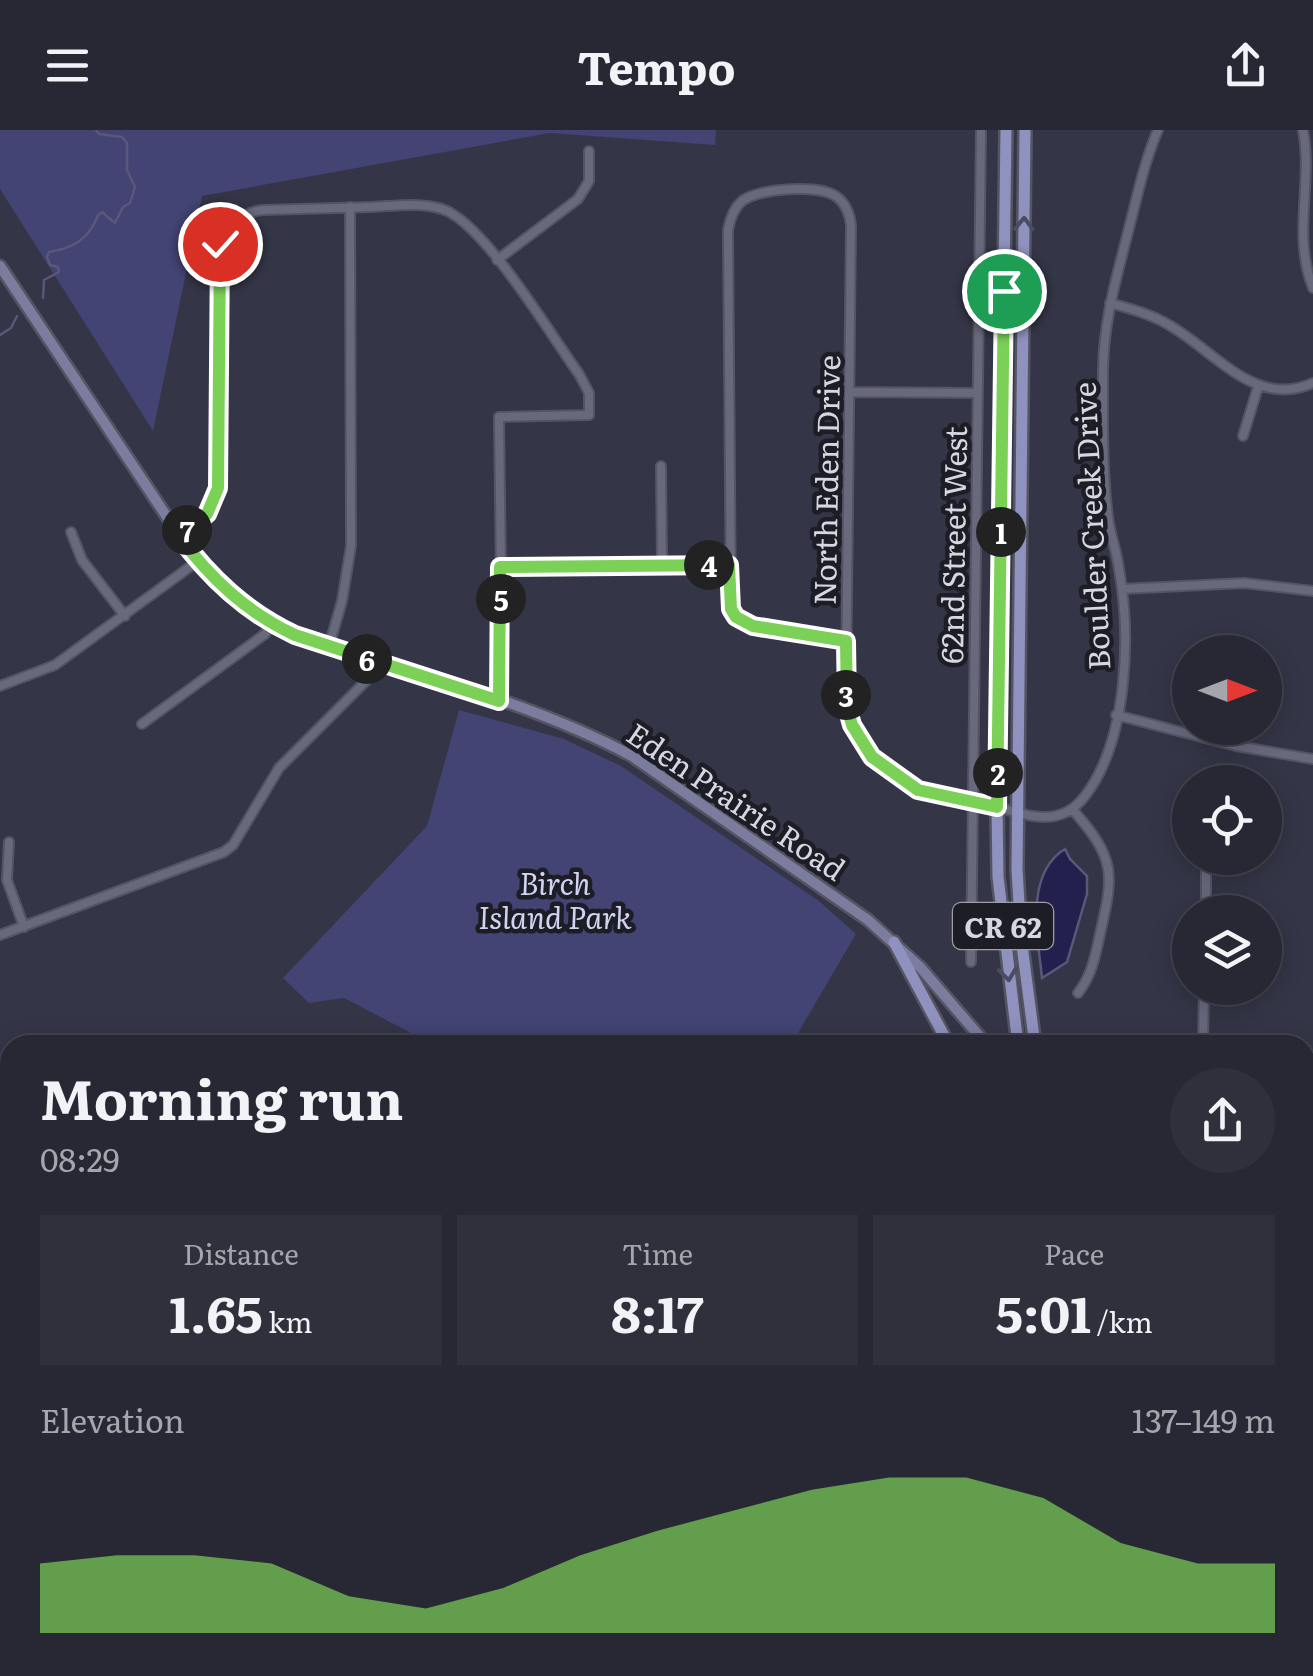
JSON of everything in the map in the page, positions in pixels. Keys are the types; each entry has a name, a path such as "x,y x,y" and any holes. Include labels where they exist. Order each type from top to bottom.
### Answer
{"main road":[{"name":"CR 62","path":"1006,130 997,807 1002,917 1017,1035"},
{"name":"CR 62","path":"1025,130 1017,812 1019,922 1034,1035"},
{"name":"Eden Prairie Road","path":"0,266 178,535 228,592 272,624 379,664 499,701 598,738 632,756 846,903 920,967 979,1035"},
{"path":"894,942 944,1035"}],"street":[{"name":"62nd Street West","path":"970,962 981,130"},
{"name":"Boulder Creek Drive","path":"1073,810 1101,770 1116,715 1125,656 1122,588 1106,501 1103,363 1110,303 1158,130"},
{"path":"1303,130 1308,163 1303,253 1313,288"},
{"path":"497,260 578,200 588,180 588,151"},
{"name":"North Eden Drive","path":"729,565 728,230 736,208 755,194 827,192 844,204 851,226 847,707 852,725 872,757 918,790 972,800"},
{"path":"178,535 207,514 218,488 218,257 234,221 252,211 417,205 446,210 470,226 497,260 585,383 589,404 589,415 499,416 499,701"},
{"path":"329,646 342,601 351,546 350,208"},
{"path":"1110,303 1167,324 1258,387 1282,391 1313,383"},
{"path":"1243,436 1258,387"},
{"path":"849,392 978,394"},
{"path":"661,466 662,566"},
{"path":"71,532 76,552 125,616"},
{"path":"0,686 55,665 198,562"},
{"path":"500,567 729,565 731,609 744,623 846,641"},
{"path":"1122,588 1244,583 1313,591"},
{"path":"142,724 265,634 272,624"},
{"path":"0,934 224,852 233,845 279,768 379,664"},
{"path":"1116,715 1236,746 1313,759"},
{"path":"972,800 1026,816 1058,818 1073,810 1107,859 1111,887 1090,978 1078,993"},
{"path":"10,842 7,880 24,927"},
{"path":"1203,1035 1204,1005"}],"green space":[{"path":"0,130 716,130 715,145 550,133 202,196 153,431 0,189"},
{"name":"Birch Island Park","path":"459,710 564,739 621,766 819,901 856,934 797,1035 415,1035 344,998 309,1003 283,978 427,826"}],"shaded area":[{"path":"1065,849 1087,876 1087,894 1067,962 1042,978 1037,926 1039,890 1052,860"}],"waterway":[{"path":"43,298 44,280 59,272 58,267 50,265 49,252 80,241 102,212 115,223 123,207 130,203 135,187 127,170 127,143 122,137 99,134 96,130"},
{"path":"0,335 11,328 17,316"}],"route":[{"path":"220,244 220,475 207,514 178,535 198,562 242,604 295,635 499,701 500,567 729,565 731,609 744,623 846,641 847,707 860,742 872,757 918,790 997,807 1004,291"}]}
